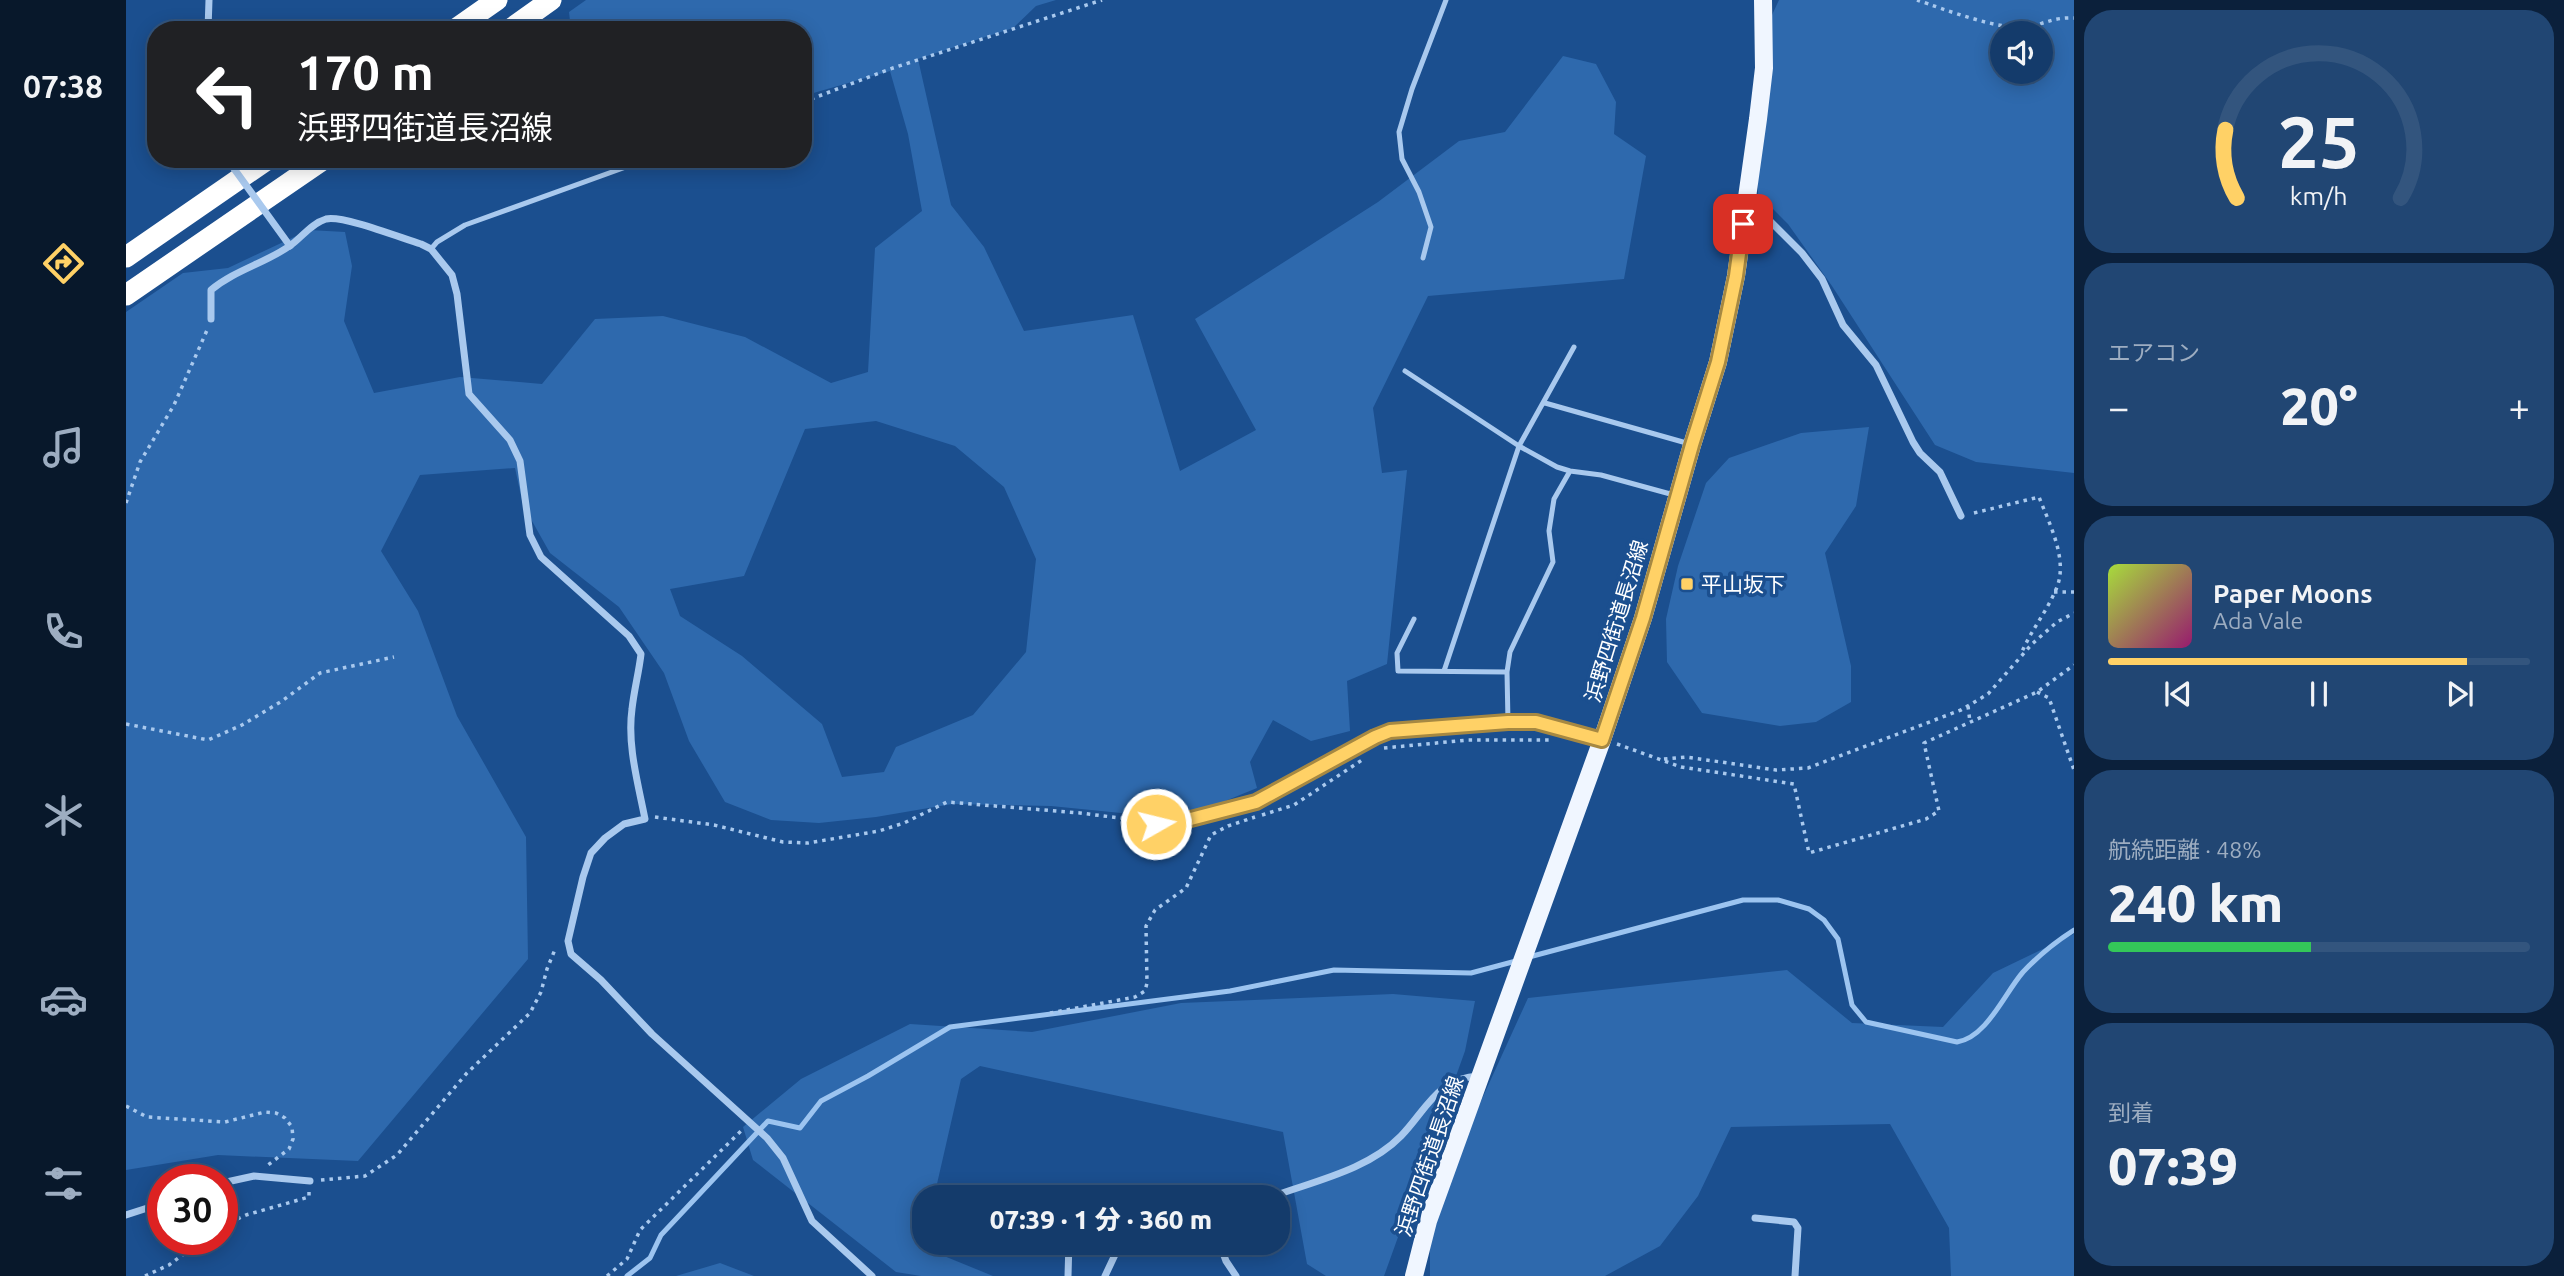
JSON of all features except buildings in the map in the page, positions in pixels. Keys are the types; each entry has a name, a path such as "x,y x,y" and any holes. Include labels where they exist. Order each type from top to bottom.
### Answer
{"highway":[{"path":"467,21 497,0"},
{"path":"522,21 551,0"},
{"path":"126,257 255,168"},
{"path":"126,295 311,168"}],"main road":[{"name":"浜野四街道長沼線","path":"1414,1276 1428,1221 1602,740 1643,618 1718,362 1736,276 1765,68 1763,0"}],"street":[{"path":"208,21 209,0"},
{"path":"234,168 290,246"},
{"path":"1747,198 1802,253 1822,279 1843,325 1876,365 1913,442 1920,453 1940,472 1961,516"},
{"path":"211,319 211,290 223,280 290,246 315,225 327,219 343,220 421,244 431,249 452,275 457,294 469,394 510,440 520,461 530,535 541,557 629,636 641,654 632,709 631,734 645,819 624,824 591,853 568,941 571,954 601,980 652,1034 750,1121 783,1158 812,1221 872,1276"},
{"path":"1156,824 1183,821 1256,802 1390,731 1536,722 1574,730 1602,740"},
{"path":"1290,1190 1365,1162 1400,1137 1433,1096 1461,1077 1480,1076"},
{"path":"238,1180 254,1177 310,1181"},
{"path":"126,1215 147,1208"},
{"path":"1755,1218 1794,1222 1798,1228 1795,1276"},
{"path":"1069,1255 1069,1276"},
{"path":"1105,1276 1115,1255"},
{"path":"1224,1255 1236,1276"}],"lane":[{"path":"1423,258 1431,227 1419,192 1402,159 1399,132 1412,89 1446,0"},
{"path":"431,249 437,242 465,225 623,168"},
{"path":"1444,671 1519,446 1574,347"},
{"path":"1405,371 1519,446 1570,471 1601,475 1677,496"},
{"path":"1545,403 1692,445"},
{"path":"1508,722 1507,672 1510,652 1553,562 1549,531 1552,509 1554,499 1570,471"},
{"path":"1414,618 1397,653 1398,671 1507,672"}],"path":[{"path":"812,99 893,68 1102,0"},
{"path":"1917,0 1997,24 2025,28 2057,18 2074,18"},
{"path":"126,503 140,461 174,405 211,319"},
{"path":"1961,516 2039,497 2055,540 2060,570 2054,592 2019,659"},
{"path":"2054,592 2074,592"},
{"path":"1662,759 1686,757 1776,770 1808,768 1968,706 1988,694 2057,622 2074,612"},
{"path":"126,724 208,740 262,713 320,673 394,657"},
{"path":"1602,740 1681,767 1794,784 1810,853 1926,819 1939,811 1924,743 2037,692 2074,665"},
{"path":"2037,692 2049,698 2074,770"},
{"path":"1968,706 1970,722"},
{"path":"1380,748 1468,740 1562,740 1574,730"},
{"path":"1050,1013 1135,997 1145,991 1146,926 1155,911 1186,888 1211,835 1228,825 1294,805 1369,755"},
{"path":"645,819 654,817 714,825 763,839 808,843 879,831 904,823 947,802 1129,818 1156,824"},
{"path":"310,1181 365,1176 397,1155 467,1073 530,1013 541,992 554,948 568,941"},
{"path":"126,1106 147,1116 225,1122 265,1112 276,1113 285,1118 292,1127 293,1139 289,1150 259,1170 254,1177"},
{"path":"607,1276 627,1259 640,1230 750,1121"},
{"path":"238,1219 309,1197"},
{"path":"145,1276 169,1265 182,1255"}],"shaded area":[{"path":"586,0 1056,0 1036,6 1013,28 918,59 951,205 984,247 1024,331 1133,315 1180,471 1256,430 1195,319 1378,202 1459,141 1505,132 1563,56 1596,64 1616,102 1614,134 1646,156 1624,279 1428,296 1373,408 1382,473 1407,470 1387,664 1347,681 1350,731 1311,741 1273,720 1250,762 1257,788 1181,819 1051,806 952,804 876,817 819,823 771,820 725,802 689,741 664,673 619,607 550,553 523,505 515,468 420,475 381,551 418,611 457,716 526,837 528,959 358,1161 218,1155 147,1164 147,1167 126,1170 126,312 183,273 228,268 309,230 345,232 352,266 344,321 374,393 460,377 542,384 595,319 663,316 745,337 831,383 868,372 875,248 922,211 908,134 890,71 812,93 812,21 570,21 569,12","holes":["876,421 955,446 1004,487 1036,559 1026,652 973,715 896,747 884,772 842,777 822,724 742,656 680,616 670,589 744,576 805,429"]},
{"path":"1779,0 2074,0 2074,473 1976,462 1935,445 1832,286 1788,224 1758,194 1758,146 1772,15"},
{"path":"1869,427 1856,506 1825,553 1851,666 1851,702 1816,722 1780,726 1702,713 1667,662 1666,619 1678,566 1706,483 1729,458 1801,433"},
{"path":"2074,934 2074,1276 1951,1276 1949,1228 1890,1124 1731,1127 1698,1196 1660,1246 1605,1276 1430,1276 1430,1238 1450,1169 1528,998 1787,970 1852,1023 1943,1027 1993,973"},
{"path":"1393,994 1475,1001 1465,1051 1384,1276 1326,1276 1307,1264 1283,1132 980,1066 961,1079 937,1185 912,1185 912,1255 942,1255 993,1276 921,1276 896,1272 753,1160 743,1127 801,1079 910,1024 1032,1032 1181,1003"},
{"path":"720,1263 754,1276 676,1276"}],"waterway":[{"path":"1529,957 1743,900 1778,900 1809,909 1824,920 1838,939 1852,1005 1866,1022 1957,1042 1977,1032 2023,972 2047,949 2074,930"},
{"path":"627,1276 650,1258 661,1235 768,1121 800,1128 821,1101 950,1027 1230,991 1334,970 1471,973 1516,961"}],"place":[{"name":"平山坂下","path":"1687,584"}],"route":[{"path":"1156,824 1183,821 1256,802 1390,731 1536,722 1574,730 1602,740 1643,618 1718,362 1736,276 1743,224"}]}
